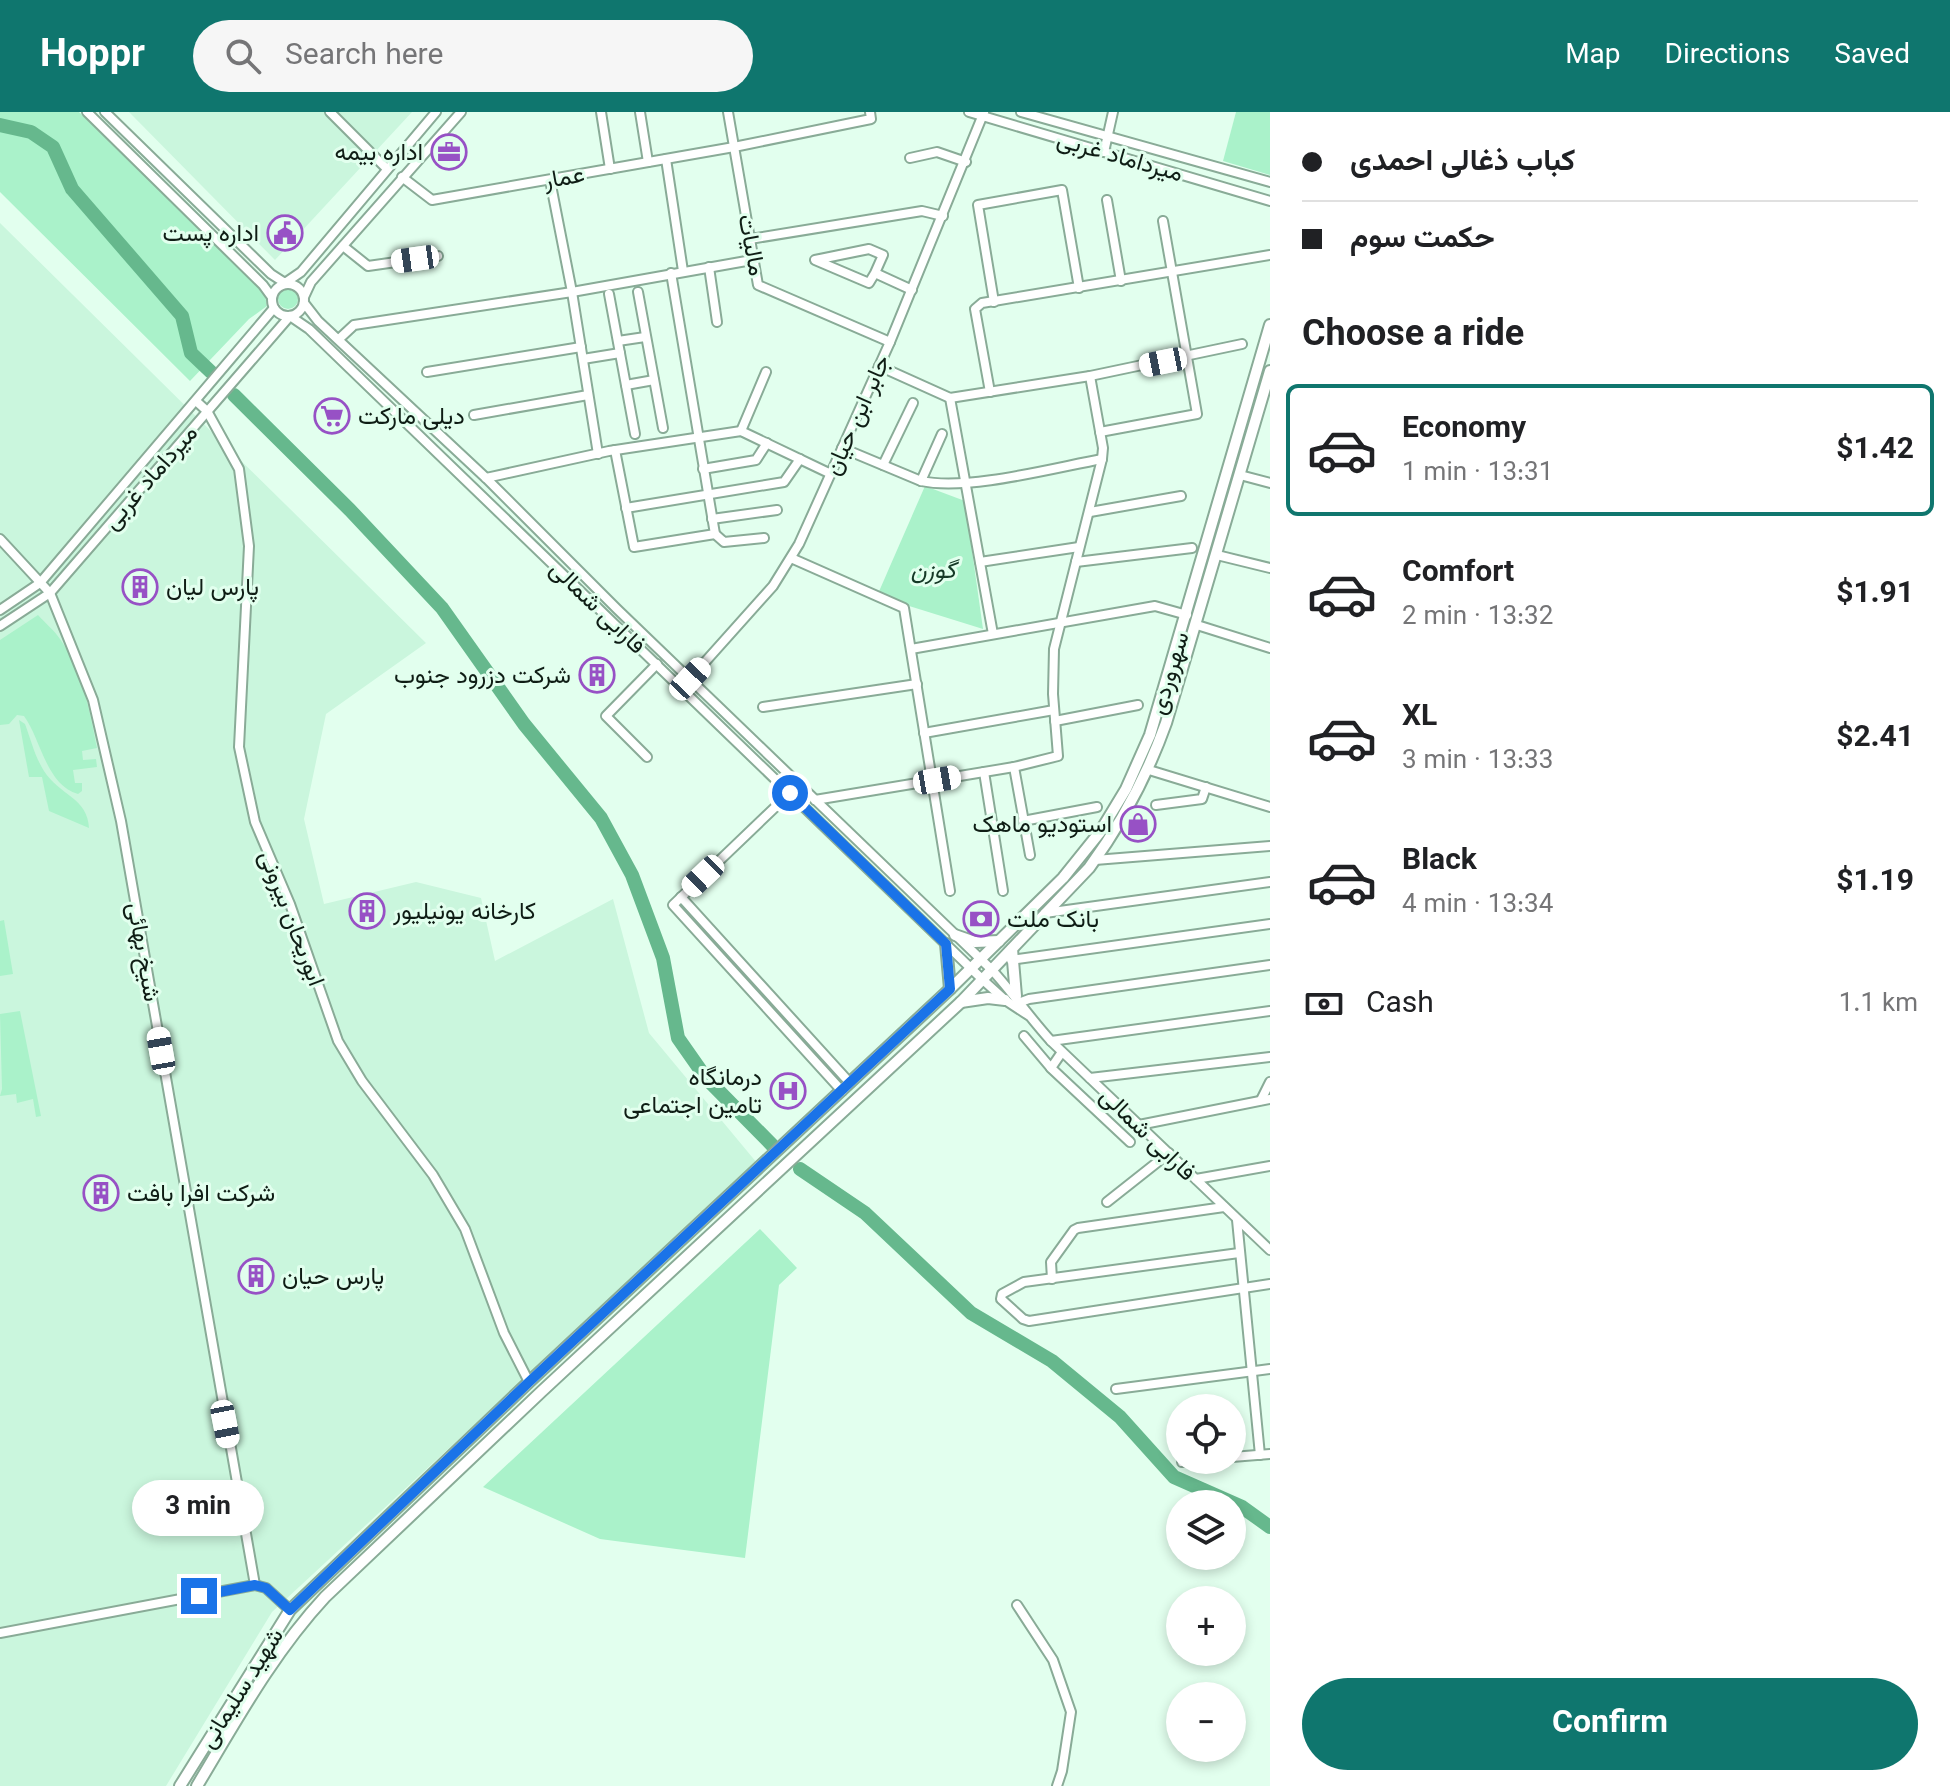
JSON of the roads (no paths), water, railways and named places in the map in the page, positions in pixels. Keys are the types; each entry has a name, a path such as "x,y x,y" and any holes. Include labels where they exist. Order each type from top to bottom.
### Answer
{"main road":[{"name":"سهروردی","path":"972,969 1063,878 1100,832 1126,789 1150,735 1270,325"},
{"name":"سهروردی","path":"992,970 1012,954 1045,913 1095,860 1149,770 1197,625 1240,475 1265,406 1270,371"},
{"path":"952,932 975,942 999,941"},
{"path":"943,940 950,989"},
{"path":"961,1002 988,998 1014,999 1012,954"},
{"name":"شهید سلیمانی","path":"180,1786 290,1610 529,1382 972,969"},
{"name":"شهید سلیمانی","path":"197,1786 275,1659 297,1627 325,1597 992,970"}],"street":[{"path":"87,112 263,285 271,296 274,308 281,315 290,316 299,311 311,282 461,112"},
{"path":"105,112 271,274 295,285 304,300"},
{"path":"330,112 387,169"},
{"path":"271,296 276,288 301,272 436,112"},
{"path":"601,112 610,169"},
{"path":"640,112 648,162"},
{"name":"مالیات","path":"728,112 758,285 890,342"},
{"name":"عمار","path":"402,177 432,200 734,147 871,119 870,112"},
{"name":"میرداماد غربی","path":"969,112 1270,201"},
{"name":"میرداماد غربی","path":"1021,112 1270,182"},
{"path":"1104,152 1113,112"},
{"name":"جابر ابن حیان","path":"681,688 773,586 791,558 890,342 983,114"},
{"path":"910,158 937,152 966,162"},
{"path":"666,159 683,271"},
{"path":"550,180 598,454"},
{"path":"994,302 978,205 1062,190 1079,288"},
{"path":"1107,200 1121,281"},
{"path":"750,239 922,211 943,216"},
{"path":"1100,432 1197,414 1163,221"},
{"path":"343,246 368,266 438,256"},
{"path":"869,249 883,255 875,273 869,283 815,260 869,249"},
{"path":"990,392 975,309 982,303 1270,255"},
{"path":"339,339 354,325 572,292 752,260"},
{"path":"709,267 717,322"},
{"path":"671,273 715,534 724,542 764,538"},
{"path":"875,273 912,290"},
{"path":"638,292 663,428"},
{"path":"609,294 635,434"},
{"name":"فارابی شمالی","path":"304,300 318,321 486,478 981,959 1051,1041 1269,1249"},
{"name":"میرداماد غربی","path":"0,610 40,583 274,308"},
{"name":"میرداماد غربی","path":"0,626 50,593 290,316"},
{"name":"فارابی شمالی","path":"290,316 309,329 983,980 1014,999 1028,1015"},
{"path":"618,341 645,337"},
{"path":"879,366 950,398 1090,376 1242,344"},
{"path":"427,372 581,347"},
{"path":"583,359 620,353"},
{"path":"741,431 766,372"},
{"path":"815,800 1014,767 1058,756 1054,649 1090,512 1103,448 1090,376"},
{"path":"626,385 654,380"},
{"path":"474,415 588,395"},
{"path":"950,398 993,634"},
{"name":"ابوریحان بیرونی","path":"196,401 207,411 239,469 249,546 239,747 255,822 290,904 338,1041 362,1081 433,1175 465,1229 504,1333 529,1382"},
{"path":"883,465 913,403"},
{"path":"486,478 615,450 741,431 831,474"},
{"path":"921,481 942,434"},
{"path":"703,469 756,460 767,443"},
{"path":"842,448 934,484 966,483 1102,459"},
{"path":"615,450 634,547 715,534"},
{"path":"626,508 784,482 800,459"},
{"path":"1240,475 1270,483"},
{"path":"1090,512 1181,496"},
{"path":"712,519 777,510"},
{"name":"شیخ بهائی","path":"0,539 50,593 93,700 121,821 255,1585"},
{"path":"980,562 1079,547"},
{"path":"1076,562 1192,548"},
{"path":"1217,555 1270,568"},
{"path":"791,558 904,608 950,891"},
{"path":"911,649 1155,606 1187,615"},
{"path":"1197,625 1270,648"},
{"path":"647,757 606,716 657,664"},
{"path":"763,707 917,684"},
{"path":"1055,721 1138,705"},
{"path":"924,733 1054,710"},
{"path":"1014,767 1030,855"},
{"path":"1149,770 1270,807"},
{"path":"984,772 1003,891"},
{"path":"1156,805 1202,799 1206,787"},
{"path":"790,793 673,905 830,1078 846,1087"},
{"path":"1023,821 1097,807"},
{"path":"1095,860 1270,846"},
{"path":"1045,913 1270,882"},
{"path":"681,897 839,1070 846,1087"},
{"path":"1012,954 1270,924"},
{"path":"943,940 952,932"},
{"path":"1014,999 1270,965"},
{"path":"1051,1041 1270,1011"},
{"path":"779,1022 787,1014"},
{"path":"1024,1036 1051,1068 1130,1142"},
{"path":"1051,1068 1062,1052"},
{"path":"1090,1078 1270,1057"},
{"path":"830,1078 839,1070"},
{"path":"1139,1125 1265,1099 1270,1082"},
{"path":"1107,1202 1169,1153"},
{"path":"1196,1179 1270,1166"},
{"path":"1052,1279 1051,1262 1078,1228 1224,1207"},
{"path":"1237,1219 1260,1455"},
{"path":"1239,1253 1024,1282 1001,1297 1029,1321 1270,1284"},
{"path":"1116,1389 1270,1369"},
{"path":"1246,1456 1270,1454"},
{"path":"0,1633 255,1585 266,1588 290,1610"},
{"path":"1017,1605 1053,1660 1071,1712 1057,1786"}],"waterway":[{"path":"0,125 31,132 53,147 72,189 182,316 191,353 211,372"},
{"path":"234,395 350,510 442,608 524,724 601,818 632,875 663,958 678,1038 706,1078 772,1145"},
{"path":"800,1169 865,1213 971,1313 1052,1361 1120,1417 1174,1477 1242,1507 1270,1527"}],"place":[{"name":"اداره بیمه","path":"449,152"},
{"name":"اداره پست","path":"285,233"},
{"name":"دیلی مارکت","path":"332,416"},
{"name":"پارس لیان","path":"140,587"},
{"name":"شرکت دزرود جنوب","path":"597,675"},
{"name":"استودیو ماهک","path":"1138,824"},
{"name":"کارخانه یونیلیور","path":"367,911"},
{"name":"بانک ملت","path":"981,919"},
{"name":"درمانگاه تامین اجتماعی","path":"788,1091"},
{"name":"شرکت افرا بافت","path":"101,1193"},
{"name":"پارس حیان","path":"256,1276"}],"park label":[{"name":"گوزن","path":"933,570"}]}
